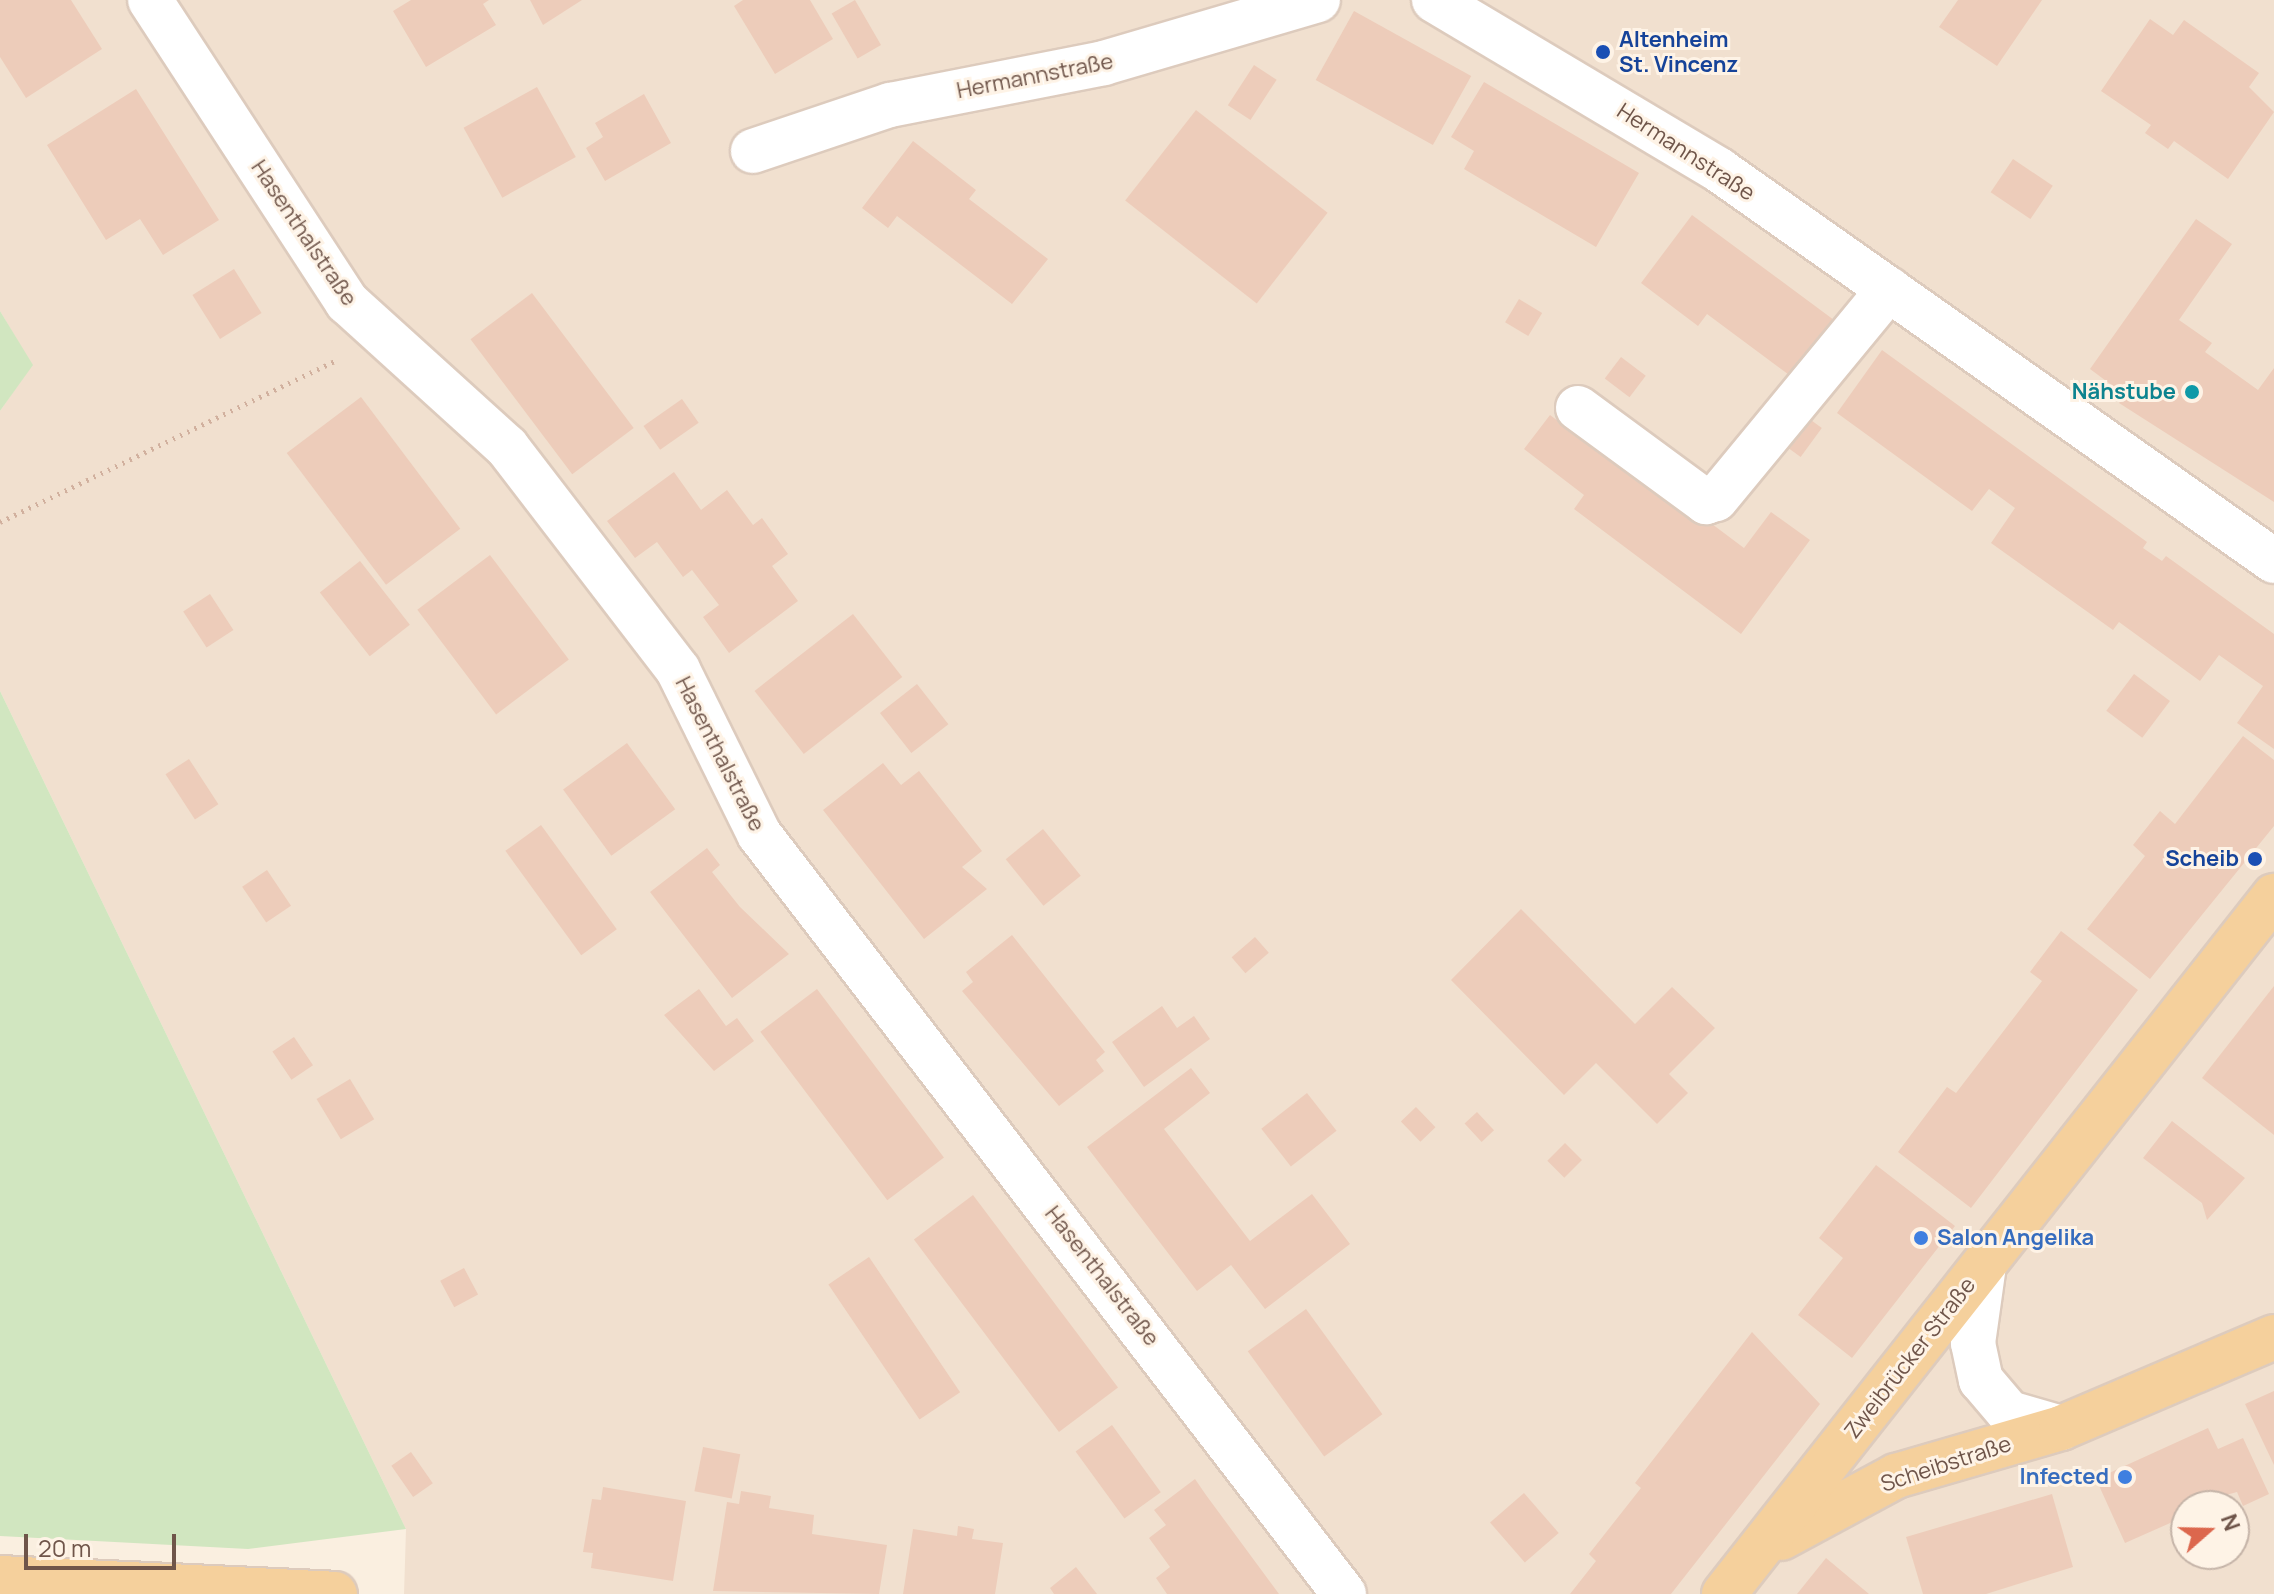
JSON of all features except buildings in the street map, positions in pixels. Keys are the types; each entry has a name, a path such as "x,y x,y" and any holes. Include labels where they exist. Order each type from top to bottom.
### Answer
{"main road":[{"name":"Zweibrücker Straße","path":"1724,1594 2274,896"},
{"name":"Scheibstraße","path":"1752,1557 1814,1515 1896,1476 2061,1428 2274,1337"},
{"path":"0,1578 335,1594"}],"street":[{"name":"Hasenthalstraße","path":"150,0 347,302 507,447 668,658 759,834 1344,1594"},
{"name":"Hermannstraße","path":"753,151 890,105 1104,63 1318,0"},
{"name":"Hermannstraße","path":"1434,0 1652,128 1889,289 2274,561"},
{"path":"1578,408 1706,502 1716,499 1889,289"},
{"name":"Scheibstraße","path":"1984,1265 1973,1343 1981,1380 2009,1413 2061,1428"}],"path":[{"path":"0,522 312,374 381,334"}],"shaded area":[{"path":"0,0 2274,0 2274,1594 404,1594 406,1529 0,691 0,411 32,365 0,311"}],"green space":[{"path":"0,311 33,365 0,411"},
{"path":"0,691 406,1529 248,1549 0,1536"}],"place":[{"name":"Altenheim St. Vincenz","path":"1603,52"},
{"name":"Nähstube","path":"2192,392"},
{"name":"Scheib","path":"2255,859"},
{"name":"Salon Angelika","path":"1921,1238"},
{"name":"Infected","path":"2125,1477"}]}
